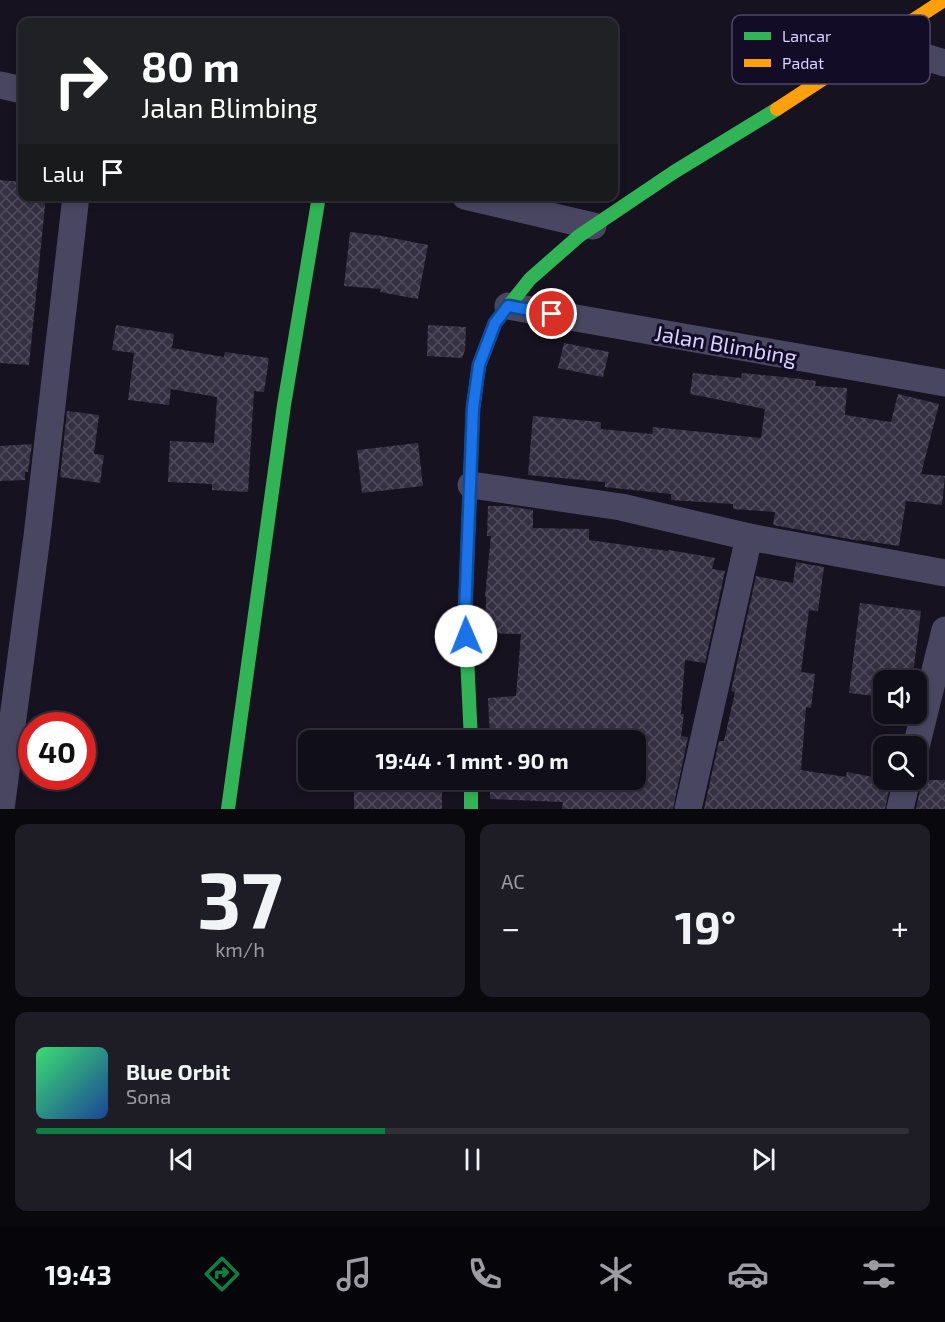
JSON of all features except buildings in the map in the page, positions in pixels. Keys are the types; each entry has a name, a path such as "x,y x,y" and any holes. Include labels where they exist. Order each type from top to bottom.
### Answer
{"street":[{"path":"920,15 944,0"},
{"path":"930,58 945,63"},
{"path":"470,730 465,614 473,408 479,365 495,323 530,279 579,236 674,172 815,84"},
{"path":"0,85 18,89"},
{"path":"1,809 37,536 75,201"},
{"path":"228,809 284,405 318,201"},
{"path":"486,201 593,226"},
{"name":"Jalan Blimbing","path":"508,306 945,383"},
{"path":"471,486 621,507 749,537 945,573"},
{"path":"688,809 749,537"},
{"path":"919,736 945,630"},
{"path":"471,790 471,809"},
{"path":"900,809 905,790"}],"traffic: fast":[{"path":"470,730 465,614 473,407 479,365 495,323 530,279 579,236 674,172 777,109"},
{"path":"228,809 284,405 318,201"},
{"path":"471,790 471,809"}],"traffic: slow":[{"path":"921,15 944,0"},
{"path":"777,109 815,84"}],"route":[{"path":"466,636 473,408 479,365 495,323 508,306 552,314"}]}
